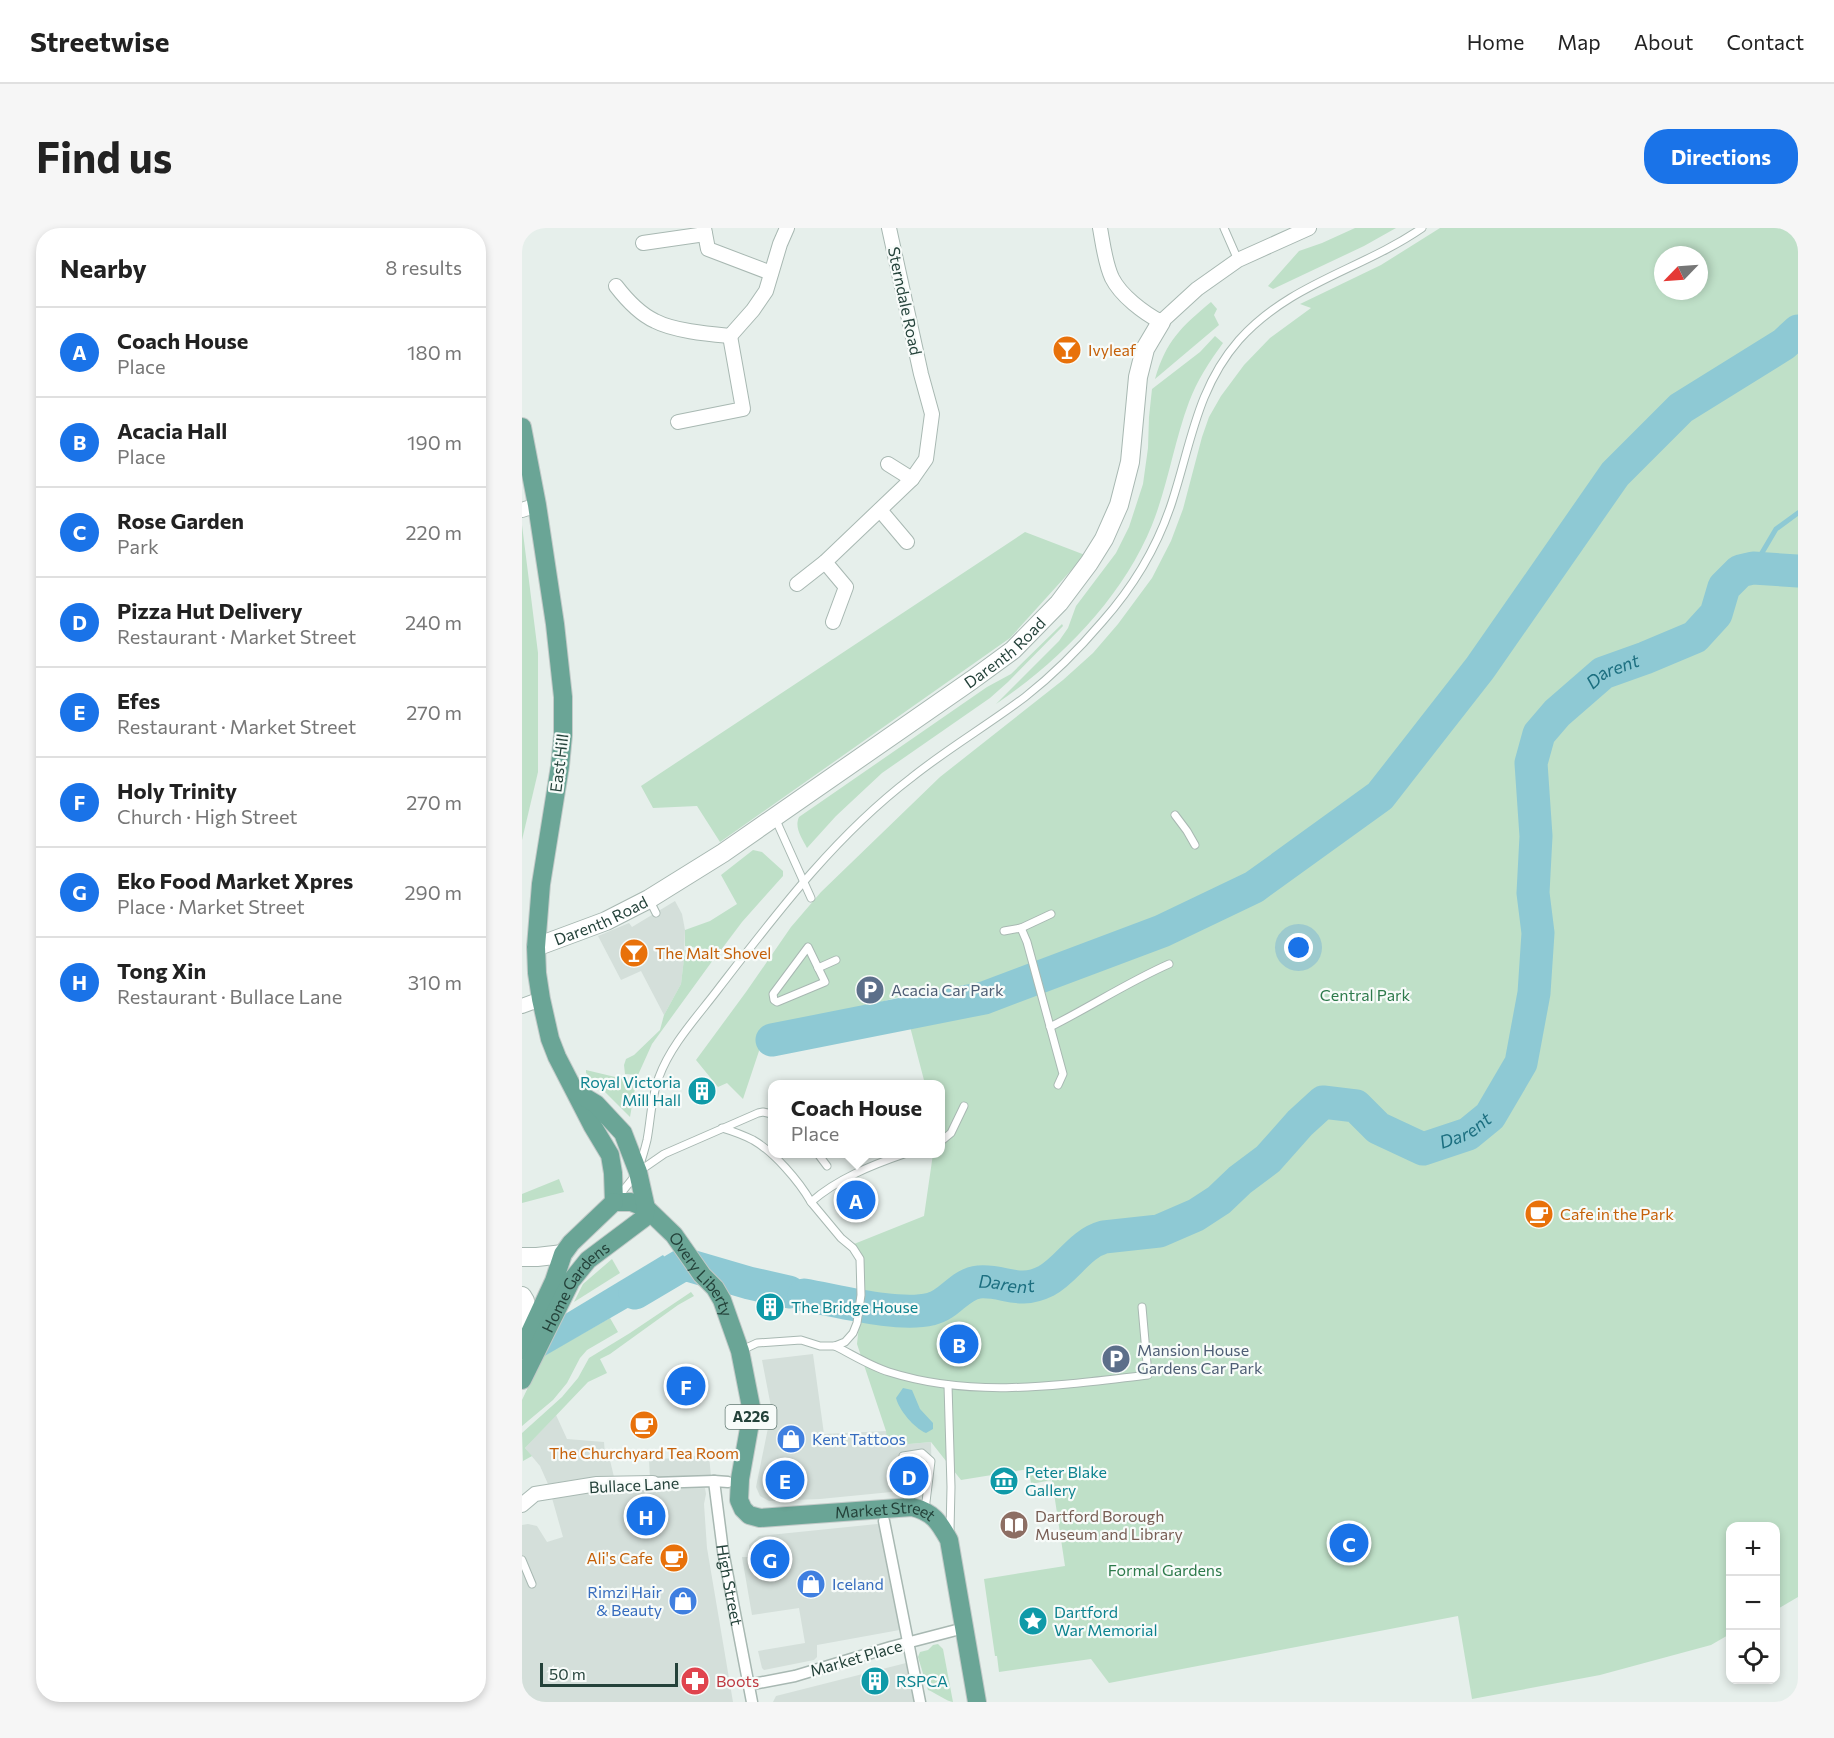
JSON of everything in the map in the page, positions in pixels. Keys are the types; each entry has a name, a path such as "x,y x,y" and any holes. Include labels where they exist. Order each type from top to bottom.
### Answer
{"main road":[{"name":"East Hill","path":"522,428 529,508 555,624 563,697 560,766 544,855 536,947 541,999 554,1048 592,1125 610,1155 614,1202"},
{"name":"East Hill","path":"576,1092 596,1104 623,1133 638,1172 646,1208"},
{"path":"614,1202 632,1202 646,1208"},
{"name":"Home Gardens","path":"522,1380 563,1281 563,1254 571,1243 614,1202"},
{"name":"Home Gardens","path":"526,1341 563,1281 644,1218 646,1208"},
{"name":"Overy Liberty","path":"646,1208 674,1235 702,1275 715,1288 722,1300 740,1351"},
{"name":"A226","path":"734,1484 752,1412 740,1351"},
{"name":"Market Street","path":"734,1484 743,1509 749,1515 760,1518 912,1507 925,1510 939,1522 949,1540 977,1702"}],"street":[{"path":"730,336 766,291 787,228"},
{"name":"Sterndale Road","path":"797,584 825,562 912,479 926,459 932,414 889,228"},
{"path":"1100,228 1112,279 1130,299 1161,322"},
{"name":"Darenth Road","path":"536,947 652,906 1012,650 1059,603 1104,539 1119,505 1130,462 1138,377 1145,349 1161,322 1197,289 1238,260 1309,228"},
{"path":"643,243 705,231 708,249 771,273"},
{"path":"616,286 626,300 654,321 707,334 730,336"},
{"path":"678,422 743,410 730,336"},
{"path":"888,464 912,479"},
{"path":"880,510 906,542"},
{"path":"825,562 846,587 833,622"},
{"path":"522,1006 541,999"},
{"path":"522,1257 563,1254"},
{"path":"522,1296 525,1301 526,1341"},
{"path":"714,1481 734,1484"},
{"name":"Bullace Lane","path":"522,1505 535,1494 597,1484 714,1481"},
{"name":"High Street","path":"714,1481 723,1551 752,1702"},
{"path":"884,1521 920,1702"},
{"name":"Market Place","path":"748,1685 795,1676 964,1628"}],"lane":[{"path":"1224,228 1238,260"},
{"path":"638,1172 647,1140 658,1079 669,1056 731,973 804,882 848,833 887,796 1028,694 1069,657 1115,608 1133,584 1152,552 1172,502 1202,400 1214,374 1238,341 1262,317 1287,299 1370,259 1422,228"},
{"path":"1174,815 1195,845"},
{"path":"775,818 811,898"},
{"path":"1004,931 1021,928 1051,914"},
{"path":"1021,928 1027,942 1063,1074 1058,1085"},
{"path":"808,947 818,968 825,982 777,1002 774,1000 773,994 808,947"},
{"path":"818,968 836,960"},
{"path":"1050,1027 1169,964"},
{"path":"945,1138 951,1133 964,1106"},
{"path":"614,1202 638,1172 664,1154 738,1120 758,1113 768,1113"},
{"path":"722,1128 751,1139 768,1152"},
{"path":"740,1351 757,1343 801,1340 820,1346 835,1346 845,1342 853,1333 857,1323 861,1295 860,1259 775,1158"},
{"path":"821,1158 826,1166"},
{"path":"811,1202 822,1192 855,1174 894,1158"},
{"path":"835,1346 887,1372 948,1385 999,1389 1046,1387 1148,1375 1142,1306"},
{"path":"948,1385 951,1488 949,1540"},
{"path":"903,1456 922,1453 931,1461 925,1510"},
{"path":"522,1560 532,1584"}],"shaded area":[{"path":"675,901 682,914 685,930 684,959 681,984 664,1015 641,971 621,980 598,936 629,923 632,927"},
{"path":"813,1354 824,1434 886,1431 887,1446 931,1442 932,1488 820,1499 769,1501 760,1496 756,1487 771,1407 762,1360"},
{"path":"556,1415 567,1439 604,1442 605,1455 609,1456 614,1477 587,1478 548,1484 540,1466 525,1448"},
{"path":"709,1455 711,1477 650,1479 649,1460"},
{"path":"705,1488 707,1548 733,1702 522,1702 522,1525 537,1526 547,1542 563,1537 552,1498 624,1489"},
{"path":"887,1523 905,1629 817,1645 817,1657 814,1660 764,1670 758,1651 805,1643 799,1608 752,1615 742,1557 750,1557 749,1545 759,1536"},
{"path":"910,1662 917,1702 773,1702 776,1696"}],"green space":[{"path":"1355,228 1396,228 1364,246 1273,289 1268,286 1299,251"},
{"name":"Central Park","path":"1440,228 1798,228 1798,1597 1780,1608 1780,1522 1726,1522 1726,1636 1711,1645 1600,1675 1472,1699 1458,1616 1109,1683 1091,1659 999,1672 984,1579 1065,1566 1052,1480 1031,1484 1029,1469 961,1480 931,1442 887,1446 886,1431 857,1344 864,1277 854,1244 924,1216 932,1158 945,1158 945,1080 924,1080 902,996 764,1036 743,1099 727,1083 718,1087 696,1060 791,927 821,892 940,777 1063,680 1093,653 1118,624 1152,578 1171,541 1183,509 1202,437 1209,417 1221,396 1244,365 1270,338 1311,308 1300,304 1381,265"},
{"path":"1211,302 1217,309 1214,315 1219,325 1155,379 1164,354 1176,336"},
{"path":"1215,336 1223,343 1192,394 1162,495 1140,552 1107,602 1087,625 1043,668 996,704 1059,641 1068,628 1076,606 1116,553 1129,527 1143,484 1152,389 1200,352"},
{"path":"522,525 538,653 538,772 522,840"},
{"path":"1025,532 1085,555 1010,638 720,842 697,806 653,808 641,786"},
{"path":"1062,624 1063,626 990,698 882,773 836,816 807,848 798,829 799,817 987,687 1011,674"},
{"path":"753,850 762,852 783,871 783,876 742,922 715,958 704,949 685,946 685,930 710,921 737,904 721,875"},
{"path":"685,950 701,953 713,960 652,1044 638,1075 625,1074 626,1059 634,1055 660,1030 664,1015 681,984"},
{"path":"586,1070 636,1082 630,1117 586,1073"},
{"path":"559,1179 564,1192 522,1203 522,1194"},
{"path":"612,1259 620,1273 574,1302 583,1284"},
{"path":"691,1292 694,1296 600,1359 607,1373 588,1382 525,1448 532,1456 523,1461 522,1433 562,1397 578,1378 589,1358"},
{"path":"610,1318 618,1332 587,1350 580,1358 567,1383 553,1400 522,1426 522,1400 543,1356"},
{"path":"938,1644 943,1649 953,1702 928,1690 918,1657 920,1652"}],"water":[{"path":"663,1255 678,1275 645,1298 522,1369 522,1340"},
{"path":"903,1388 912,1390 920,1409 933,1423 933,1429 926,1433 921,1431 904,1413 896,1398"}],"waterway":[{"name":"Darent","path":"772,1040 984,998 1162,931 1254,887 1380,796 1480,668 1615,474 1681,408 1784,344 1798,331"},
{"path":"1753,568 1776,529 1798,513"},
{"name":"Darent","path":"804,1295 886,1310 918,1311 938,1307 966,1286 979,1282 1019,1287 1036,1285 1054,1276 1095,1240 1159,1231 1196,1215 1219,1200 1240,1180 1268,1159 1300,1123 1323,1102 1356,1106 1378,1128 1423,1149 1468,1134 1490,1116 1521,1063 1534,993 1538,933 1533,893 1536,836 1531,763 1539,734 1557,713 1603,673 1695,637 1716,614 1724,587 1740,571 1753,568 1798,571"},
{"name":"Darent","path":"635,1293 684,1264 789,1292"}],"place":[{"name":"Ivyleaf","path":"1067,350"},
{"name":"The Malt Shovel","path":"634,953"},
{"name":"Acacia Car Park","path":"870,990"},
{"name":"Royal Victoria Mill Hall","path":"702,1091"},
{"name":"Coach House","path":"856,1200"},
{"name":"Cafe in the Park","path":"1539,1214"},
{"name":"The Bridge House","path":"770,1307"},
{"name":"Acacia Hall","path":"959,1344"},
{"name":"Mansion House Gardens Car Park","path":"1116,1359"},
{"name":"Holy Trinity","path":"686,1386"},
{"name":"The Churchyard Tea Room","path":"644,1425"},
{"name":"Kent Tattoos","path":"791,1439"},
{"name":"Pizza Hut Delivery","path":"909,1476"},
{"name":"Efes","path":"785,1480"},
{"name":"Peter Blake Gallery","path":"1004,1481"},
{"name":"Tong Xin","path":"646,1516"},
{"name":"Dartford Borough Museum and Library","path":"1014,1525"},
{"name":"Rose Garden","path":"1349,1543"},
{"name":"Ali's Cafe","path":"674,1558"},
{"name":"Eko Food Market Xpres","path":"770,1559"},
{"name":"Iceland","path":"811,1584"},
{"name":"Rimzi Hair & Beauty","path":"683,1601"},
{"name":"Dartford War Memorial","path":"1033,1621"},
{"name":"Boots","path":"695,1681"},
{"name":"RSPCA","path":"875,1681"}],"park label":[{"name":"Formal Gardens","path":"1165,1570"}]}
